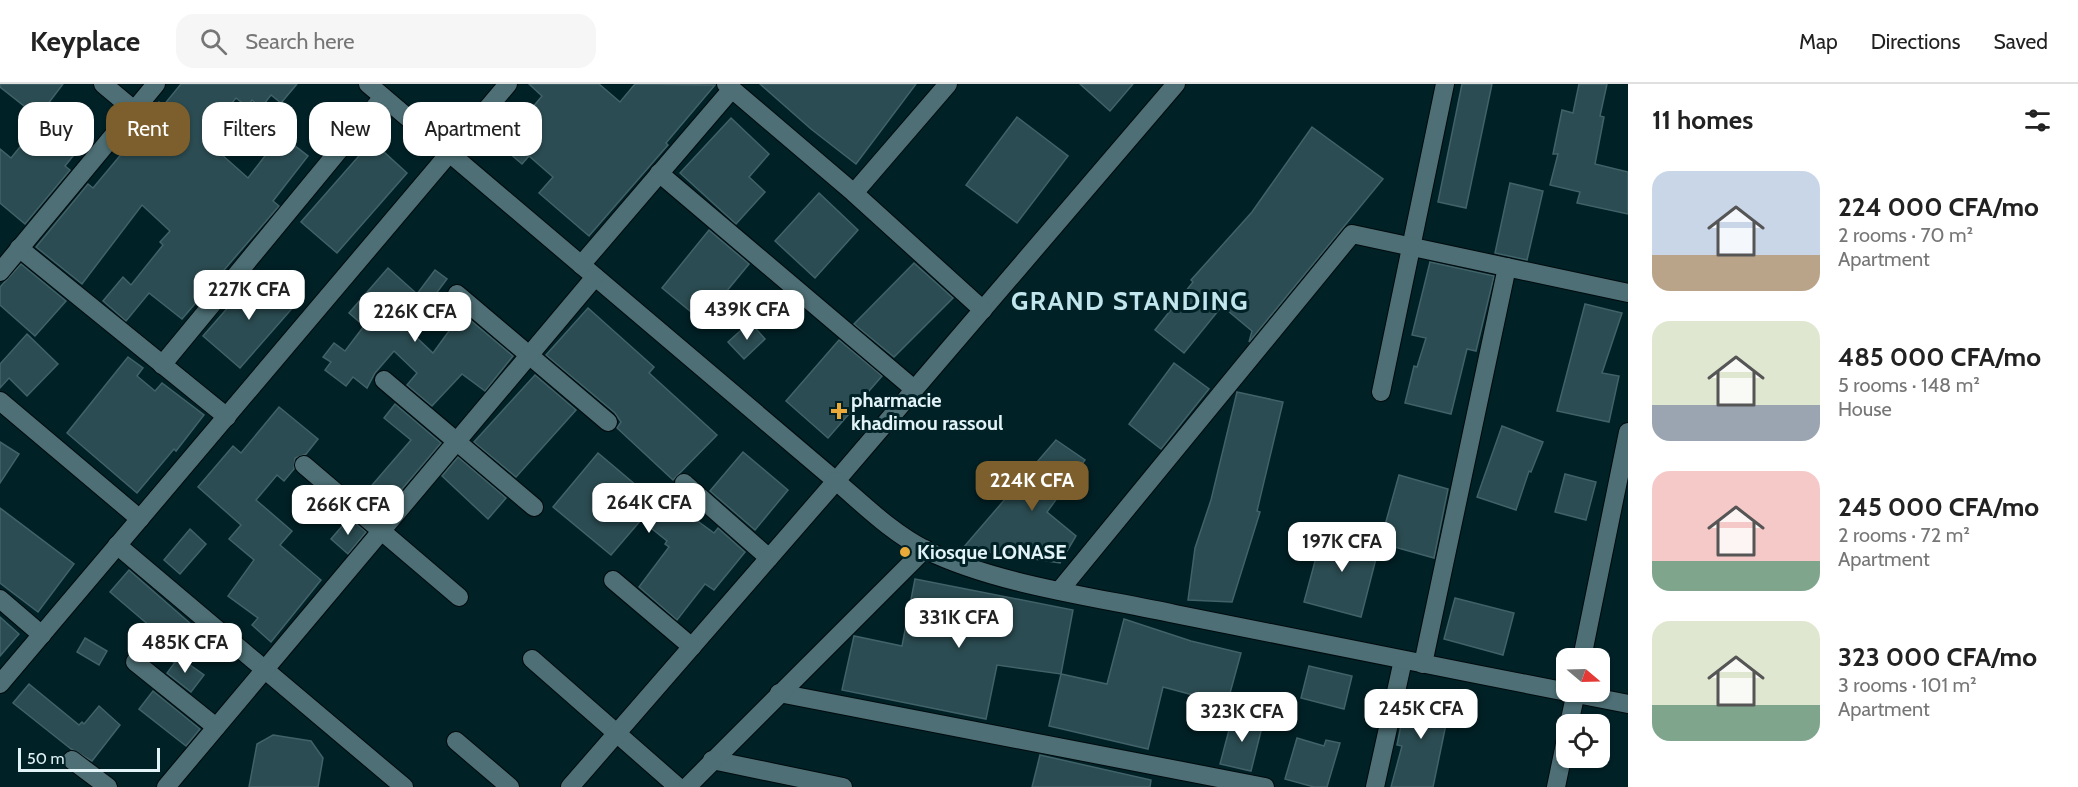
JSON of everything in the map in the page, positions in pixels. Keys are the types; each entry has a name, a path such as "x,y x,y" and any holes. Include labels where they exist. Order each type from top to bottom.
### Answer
{"street":[{"path":"103,84 124,102"},
{"path":"141,102 156,84"},
{"path":"368,84 403,114"},
{"path":"493,102 508,84"},
{"path":"854,193 948,84"},
{"path":"570,787 1176,84"},
{"path":"1381,392 1445,84"},
{"path":"165,787 529,355 658,173 729,86 854,193 983,310"},
{"path":"162,365 383,97"},
{"path":"0,272 106,144"},
{"path":"0,684 446,156"},
{"path":"453,156 887,524 925,549 982,571 1060,590 1423,664 1556,688"},
{"path":"658,173 914,389"},
{"path":"1060,590 1352,234 1628,293"},
{"path":"19,248 226,417"},
{"path":"1423,664 1508,267"},
{"path":"457,294 608,422"},
{"path":"384,380 534,507"},
{"path":"0,401 140,519"},
{"path":"1584,648 1628,432"},
{"path":"304,465 459,597"},
{"path":"684,483 769,558"},
{"path":"117,545 266,668 404,787"},
{"path":"687,787 925,549"},
{"path":"613,580 692,647"},
{"path":"0,599 42,634"},
{"path":"532,659 678,787"},
{"path":"1375,787 1403,660"},
{"path":"135,662 216,727"},
{"path":"779,693 1265,787"},
{"path":"1610,700 1628,704"},
{"path":"456,741 510,787"},
{"path":"72,760 108,787"},
{"path":"712,760 843,787"},
{"path":"1556,787 1560,768"}],"building":[{"path":"0,84 63,84 49,102 19,102 0,87"},
{"path":"181,84 297,84 282,102 271,95 266,102 252,100 241,102 236,98 233,102 202,102 202,156 223,156 248,178 265,156 297,156 297,147 308,156 273,201 279,206 182,319 149,293 126,321 103,301 123,277 131,285 163,245 160,242 170,231 142,205 82,284 36,247 88,184 93,188 120,156 190,156 190,102 166,102"},
{"path":"529,84 599,84 620,102 635,84 715,85 666,143 668,145 589,236 539,193 553,177 529,156 542,156 542,102 537,102 542,96"},
{"path":"760,84 916,84 856,164 811,129"},
{"path":"1080,84 1133,84 1110,111"},
{"path":"1462,84 1492,84 1466,208 1438,202"},
{"path":"1579,84 1607,84 1600,116 1604,117 1595,164 1628,172 1628,214 1577,203 1580,192 1550,185 1558,154 1553,154 1562,110 1573,113"},
{"path":"1017,117 1068,156 1017,223 966,185"},
{"path":"731,118 769,154 749,177 765,192 736,224 680,173"},
{"path":"1312,127 1383,179 1249,342 1252,331 1222,306 1184,353 1155,330 1193,282 1191,280 1252,212"},
{"path":"0,149 11,158 18,149 18,156 73,156 65,166 70,170 25,224 0,203"},
{"path":"359,156 388,156 407,173 337,253 301,222"},
{"path":"513,156 529,156 522,164"},
{"path":"1510,183 1543,191 1527,260 1495,253"},
{"path":"819,193 858,230 815,278 775,241"},
{"path":"709,230 749,264 702,321 662,288"},
{"path":"1430,262 1494,276 1476,351 1467,349 1451,414 1405,403 1414,366 1417,367 1426,338 1412,335"},
{"path":"914,263 953,298 894,357 854,324"},
{"path":"21,264 66,301 35,336 0,305 0,287"},
{"path":"388,268 417,294 435,270 447,279 429,303 418,294 420,296 398,320 433,353 462,313 513,356 485,391 462,374 432,406 407,385 417,373 394,351 375,373 367,388 353,377 346,386 325,370 331,362 323,357 334,343 345,351 364,326 349,313"},
{"path":"258,273 295,305 240,368 203,336"},
{"path":"1585,304 1622,313 1602,373 1619,376 1609,422 1557,411"},
{"path":"588,308 654,367 649,373 717,435 673,480 617,428 621,422 615,413 546,355"},
{"path":"750,322 765,339 744,359 728,342"},
{"path":"27,334 58,364 27,396 9,378 0,388 0,364"},
{"path":"839,340 882,376 828,438 786,401"},
{"path":"128,357 143,368 137,376 155,391 162,383 204,415 176,451 174,449 137,493 67,433"},
{"path":"1174,363 1209,389 1161,449 1129,424"},
{"path":"535,375 576,410 516,477 474,442"},
{"path":"1237,392 1283,402 1257,511 1260,512 1232,602 1188,600 1195,548 1211,500"},
{"path":"395,404 441,443 380,515 361,498 411,440 384,418"},
{"path":"279,407 318,439 306,454 295,458 294,469 284,481 277,475 256,500 292,531 280,545 321,580 271,642 252,625 258,618 228,596 254,560 229,539 241,525 198,487 233,446 241,453"},
{"path":"1502,426 1543,442 1531,472 1529,471 1516,510 1477,497"},
{"path":"1056,440 1085,460 1047,512 1076,536 1060,563 963,548"},
{"path":"0,442 19,454 0,483"},
{"path":"743,452 788,490 755,530 710,491"},
{"path":"598,453 662,507 665,502 685,518 688,514 714,533 718,528 745,552 714,590 705,584 677,620 639,587 669,547 665,544 667,541 641,520 611,555 553,507"},
{"path":"458,457 506,498 488,519 442,476"},
{"path":"1565,474 1596,482 1586,520 1555,512"},
{"path":"1399,475 1448,489 1434,558 1380,543"},
{"path":"0,508 74,564 38,612 0,583"},
{"path":"349,518 366,532 348,554 331,539"},
{"path":"1324,528 1380,543 1361,617 1304,602"},
{"path":"190,529 206,544 180,574 164,560"},
{"path":"129,570 199,631 173,662 150,643 158,633 110,592"},
{"path":"915,579 1073,610 1061,674 997,665 986,719 842,690 854,636 902,646"},
{"path":"1455,598 1514,613 1503,655 1444,639"},
{"path":"0,617 19,634 0,656"},
{"path":"1124,619 1191,641 1241,653 1227,704 1163,687 1148,749 1049,726 1061,674 1107,684"},
{"path":"85,638 107,651 99,665 77,652"},
{"path":"179,657 204,675 191,692 167,673"},
{"path":"1309,666 1352,676 1344,709 1301,698"},
{"path":"29,684 79,725 82,722 84,724 99,706 120,725 92,761 71,749 13,703"},
{"path":"153,691 200,729 186,746 139,709"},
{"path":"1408,691 1451,700 1433,787 1391,787 1402,746 1397,745"},
{"path":"1233,715 1263,723 1251,771 1220,764"},
{"path":"273,735 311,741 323,758 318,787 249,787 257,744"},
{"path":"1297,738 1324,746 1326,740 1340,743 1327,787 1314,787 1285,779"},
{"path":"1040,755 1151,780 1150,787 1032,787"}],"place":[{"name":"pharmacie khadimou rassoul","path":"839,411"},
{"name":"Kiosque LONASE","path":"905,552"}],"district":[{"name":"GRAND STANDING","path":"1130,301"}]}
